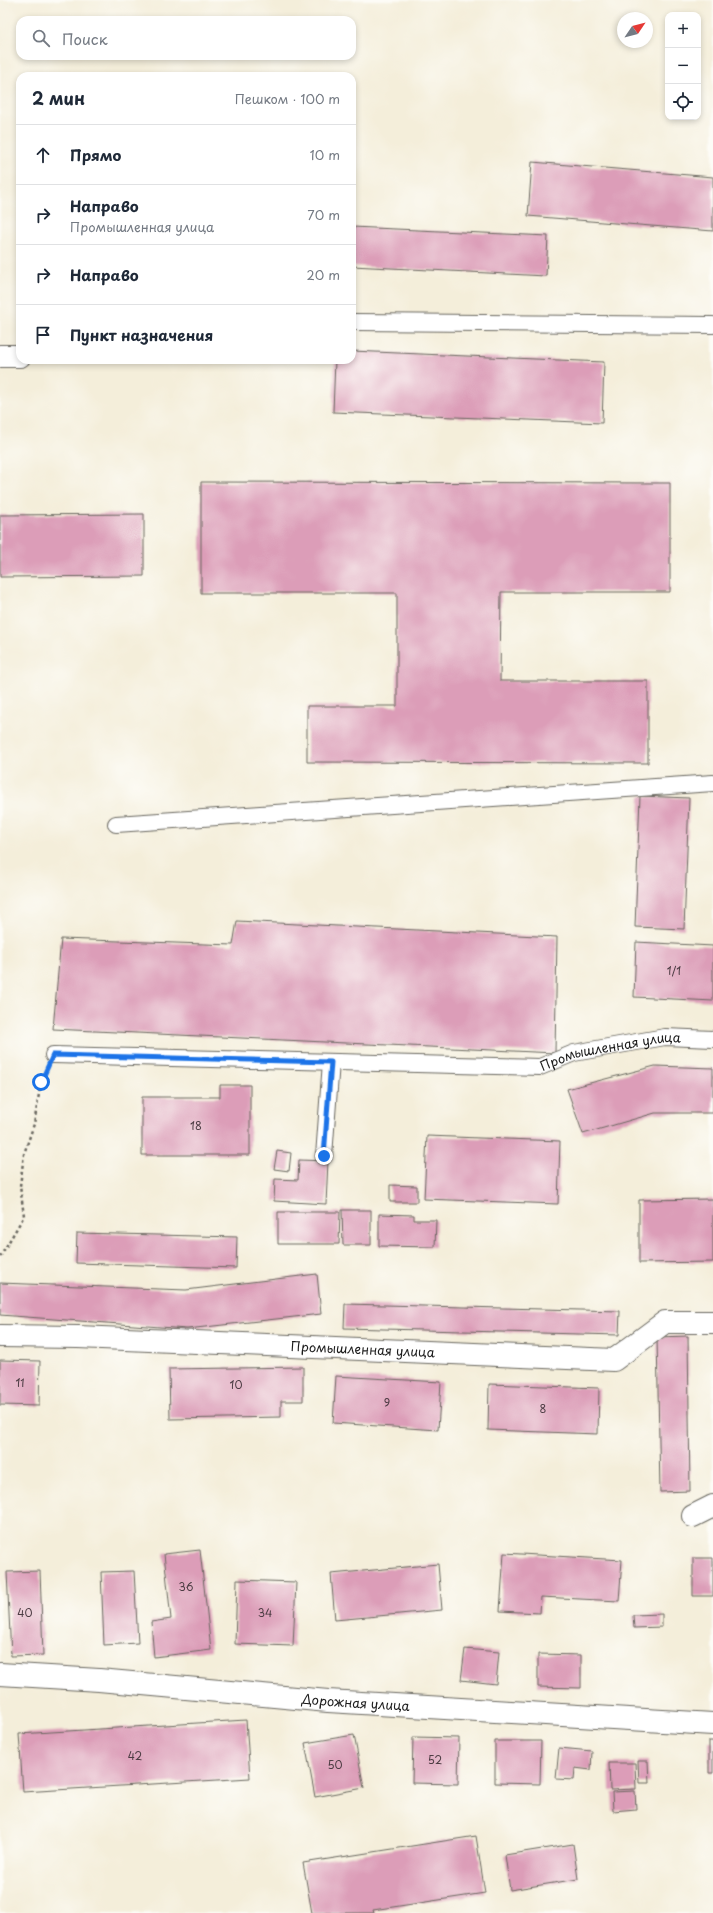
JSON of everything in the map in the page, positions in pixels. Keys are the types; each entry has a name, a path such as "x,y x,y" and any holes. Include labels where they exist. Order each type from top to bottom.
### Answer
{"street":[{"path":"0,356 16,356"},
{"name":"Промышленная улица","path":"0,1336 93,1337 614,1360 665,1322 713,1322"},
{"path":"693,1516 713,1506"},
{"name":"Дорожная улица","path":"0,1674 99,1680 328,1701 713,1724"}],"lane":[{"path":"356,322 713,325"},
{"path":"116,824 713,783"},
{"name":"Промышленная улица","path":"53,1055 540,1066 574,1053 665,1037 713,1038"},
{"path":"324,1156 331,1062"}],"path":[{"path":"0,1257 24,1216 20,1186 24,1154 34,1124 41,1082 53,1055"}],"building":[{"path":"532,162 713,177 713,231 528,216"},
{"path":"356,227 548,236 546,276 356,266"},
{"path":"356,351 604,362 602,423 333,412 335,364 356,364"},
{"path":"201,482 670,483 670,592 501,592 500,681 648,681 648,763 307,762 307,706 397,706 397,593 201,593"},
{"path":"144,514 144,576 0,577 0,515"},
{"path":"640,796 689,798 684,929 635,927"},
{"path":"237,921 557,937 555,1053 53,1029 61,939 233,945"},
{"path":"636,942 713,946 713,1001 634,997"},
{"path":"655,1066 713,1068 713,1113 655,1113 583,1134 567,1089"},
{"path":"220,1085 250,1085 250,1155 142,1155 142,1097 220,1097"},
{"path":"427,1136 560,1141 558,1204 424,1199"},
{"path":"277,1151 291,1153 289,1171 274,1169"},
{"path":"299,1160 328,1161 326,1204 274,1201 275,1179 298,1180"},
{"path":"390,1185 417,1186 417,1202 390,1202"},
{"path":"713,1199 713,1262 639,1263 639,1200"},
{"path":"342,1210 371,1210 371,1245 343,1245"},
{"path":"278,1212 340,1212 339,1244 278,1244"},
{"path":"379,1214 414,1215 414,1220 436,1220 435,1247 379,1246"},
{"path":"77,1233 237,1237 236,1268 76,1263"},
{"path":"317,1274 321,1314 187,1329 0,1315 0,1283 186,1290"},
{"path":"345,1304 620,1311 619,1335 344,1328"},
{"path":"688,1336 690,1491 660,1492 657,1337"},
{"path":"0,1360 40,1361 39,1406 0,1405"},
{"path":"303,1367 303,1401 281,1401 281,1417 170,1419 169,1369"},
{"path":"336,1376 441,1382 438,1430 333,1423"},
{"path":"489,1384 599,1388 598,1434 488,1430"},
{"path":"200,1550 211,1650 154,1657 151,1622 171,1619 164,1554"},
{"path":"504,1553 622,1560 619,1601 541,1597 540,1613 500,1611"},
{"path":"693,1558 713,1558 713,1596 693,1596"},
{"path":"438,1564 442,1610 335,1620 331,1574"},
{"path":"40,1571 43,1655 11,1656 7,1572"},
{"path":"134,1571 138,1643 104,1645 101,1572"},
{"path":"237,1580 296,1582 293,1646 235,1644"},
{"path":"662,1614 662,1627 634,1628 633,1615"},
{"path":"465,1649 499,1652 496,1684 461,1680"},
{"path":"538,1654 581,1655 581,1688 538,1687"},
{"path":"246,1720 250,1778 23,1792 19,1734"},
{"path":"354,1735 364,1788 315,1797 305,1743"},
{"path":"413,1737 459,1738 458,1784 412,1783"},
{"path":"495,1741 541,1741 540,1784 495,1783"},
{"path":"709,1741 713,1741 713,1773 709,1773"},
{"path":"559,1748 592,1751 591,1770 575,1768 574,1780 556,1779"},
{"path":"638,1761 648,1761 649,1783 639,1783"},
{"path":"609,1763 635,1763 636,1789 610,1790"},
{"path":"635,1791 636,1809 613,1811 612,1792"},
{"path":"476,1836 485,1893 373,1910 374,1913 312,1913 303,1863"},
{"path":"573,1844 578,1879 510,1890 505,1855"}],"route":[{"path":"41,1082 53,1055 331,1062 324,1156"}]}
